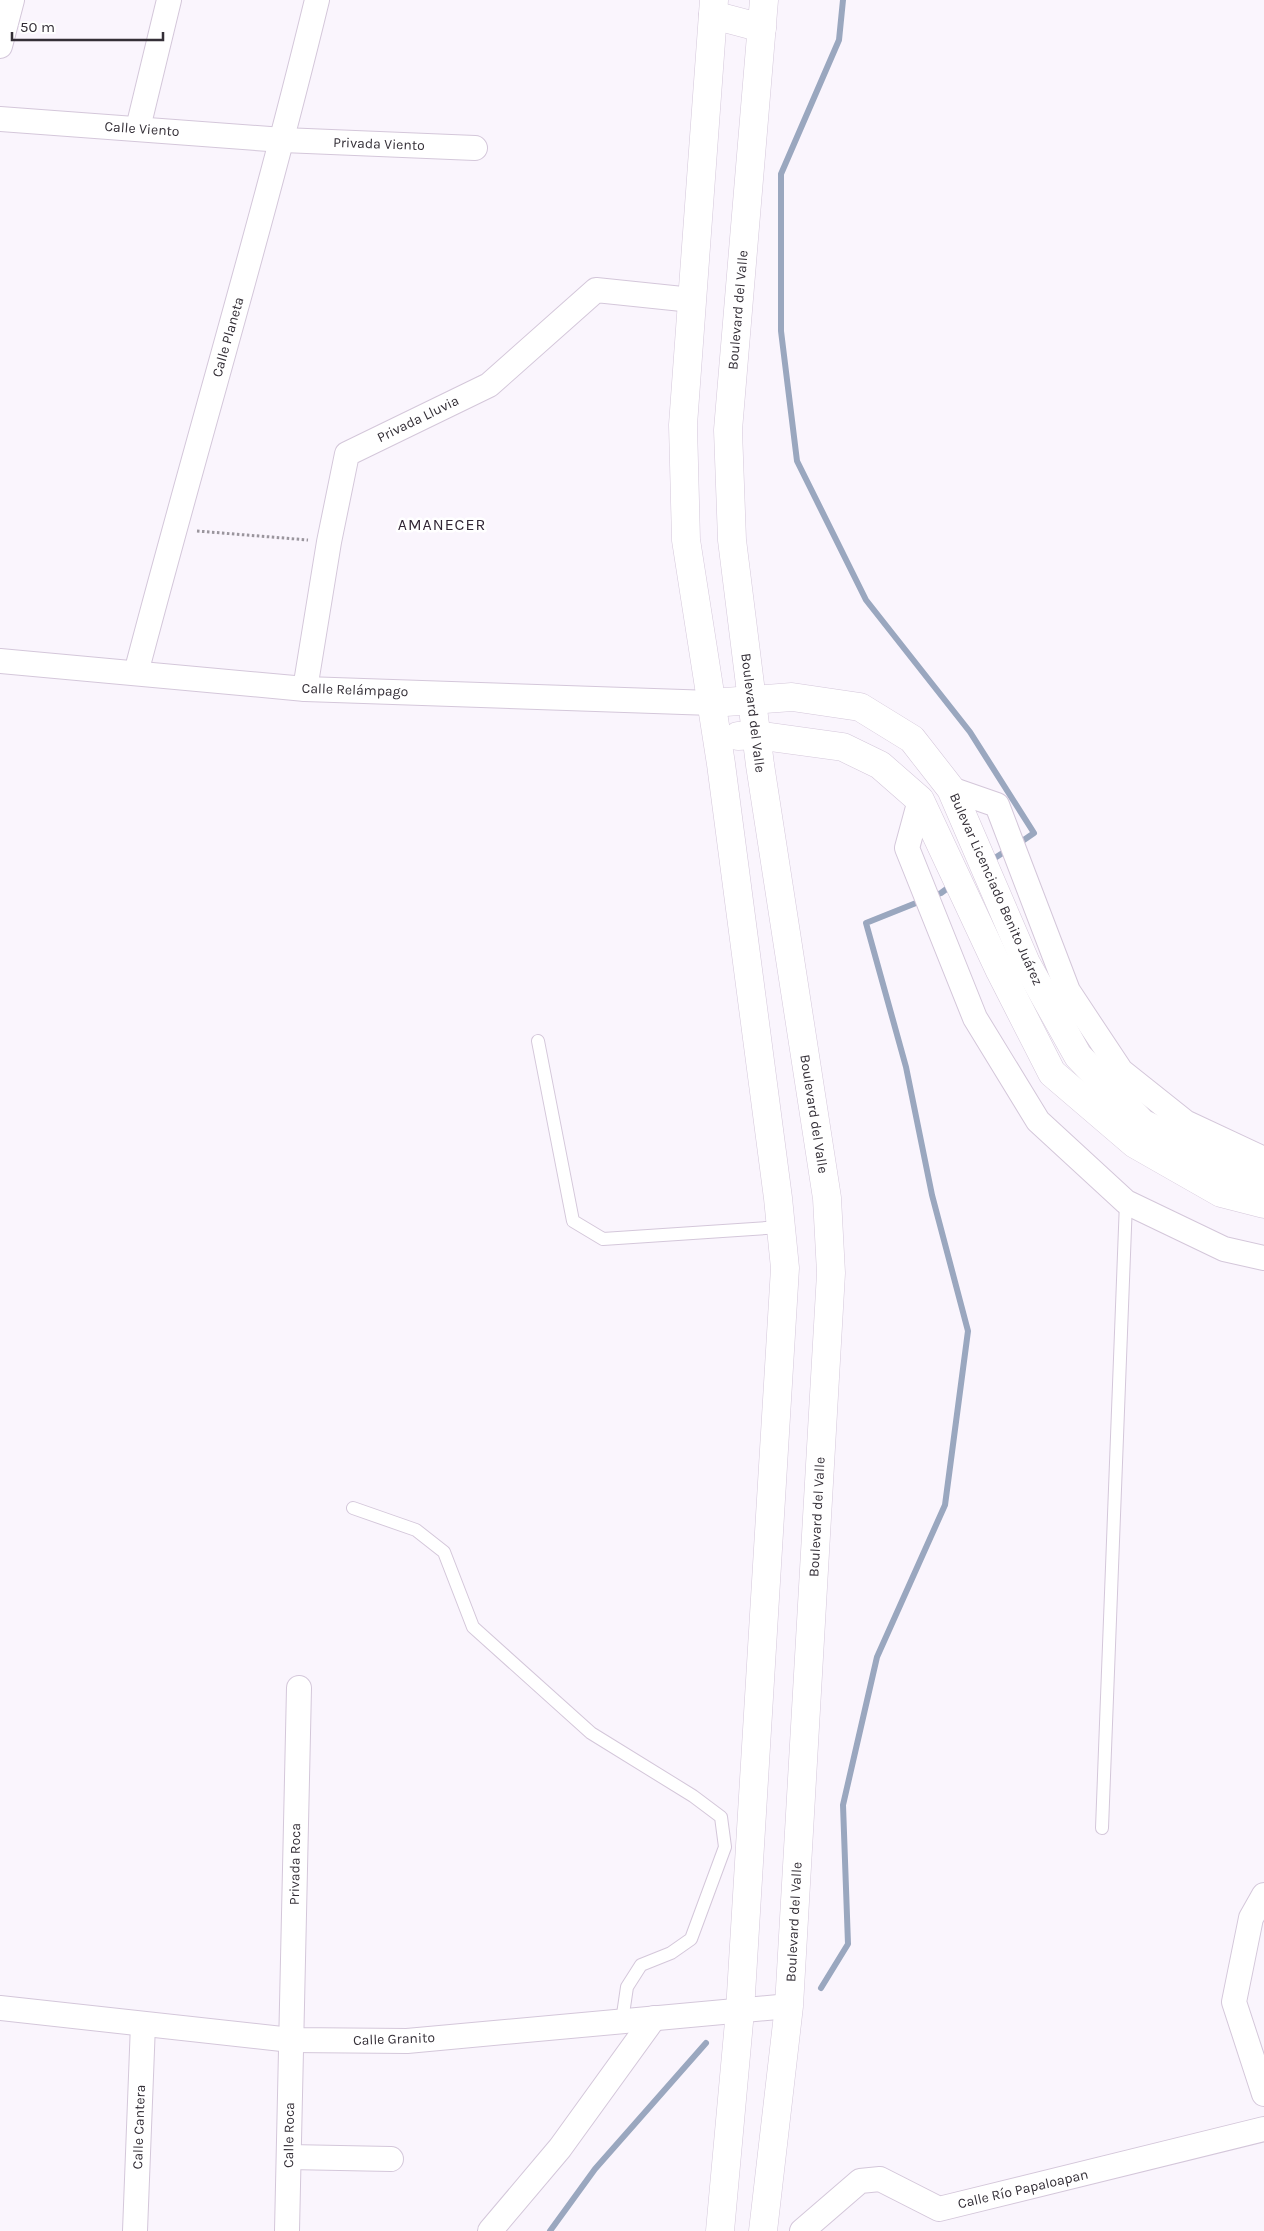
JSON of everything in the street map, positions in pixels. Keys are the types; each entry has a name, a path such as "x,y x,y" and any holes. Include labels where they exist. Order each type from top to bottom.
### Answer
{"street":[{"path":"0,46 12,0"},
{"path":"138,128 169,0"},
{"name":"Calle Planeta","path":"136,673 174,529 283,140 317,0"},
{"name":"Boulevard del Valle","path":"763,2231 789,2006 831,1273 827,1198 756,735 732,540 728,430 764,0"},
{"path":"720,2231 740,2010 785,1268 717,737 686,540 683,425 714,8 762,28"},
{"name":"Calle Viento","path":"0,119 283,140"},
{"name":"Privada Viento","path":"283,140 475,148"},
{"name":"Privada Lluvia","path":"305,689 329,542 347,454 489,385 596,290 692,300"},
{"name":"Calle Relámpago","path":"0,661 305,689 712,703"},
{"name":"Bulevar Licenciado Benito Juárez","path":"712,703 792,697 860,707 912,739 951,789 1026,963 1078,1056 1142,1123 1232,1168 1264,1178"},
{"name":"Bulevar Licenciado Benito Juárez","path":"717,737 756,735 843,747 880,765 920,800 1000,972 1052,1073 1135,1144 1221,1193 1264,1204"},
{"path":"951,789 997,805 1068,992 1121,1070 1185,1122 1264,1159"},
{"path":"920,800 907,848 975,1018 1038,1121 1126,1202 1224,1249 1264,1258"},
{"name":"Privada Roca","path":"291,2040 299,1688"},
{"path":"1264,1895 1251,1918 1234,2002 1264,2094"},
{"name":"Calle Granito","path":"0,2008 291,2040 407,2041 789,2006"},
{"path":"490,2231 560,2148 654,2018"},
{"name":"Calle Cantera","path":"136,2231 143,2024"},
{"name":"Calle Roca","path":"287,2231 291,2040"},
{"name":"Calle Río Papaloapan","path":"802,2231 860,2181 880,2179 939,2209 1264,2129"},
{"path":"289,2157 391,2159"}],"lane":[{"path":"538,1041 573,1221 603,1239 781,1227"},
{"path":"1102,1828 1126,1202"},
{"path":"353,1508 416,1530 444,1552 473,1627 591,1733 693,1796 721,1817 725,1847 691,1940 671,1954 641,1965 627,1987 622,2021"}],"path":[{"path":"174,529 329,542"}],"waterway":[{"path":"843,0 839,40 781,174 781,331 797,461 866,600 970,732 1034,833 1018,844"},
{"path":"990,861 1009,849"},
{"path":"821,1988 848,1944 843,1805 877,1657 945,1505 968,1331 932,1195 906,1067 866,923 941,893 952,885"},
{"path":"550,2231 595,2169 706,2043"}],"district":[{"name":"AMANECER","path":"442,524"}]}
